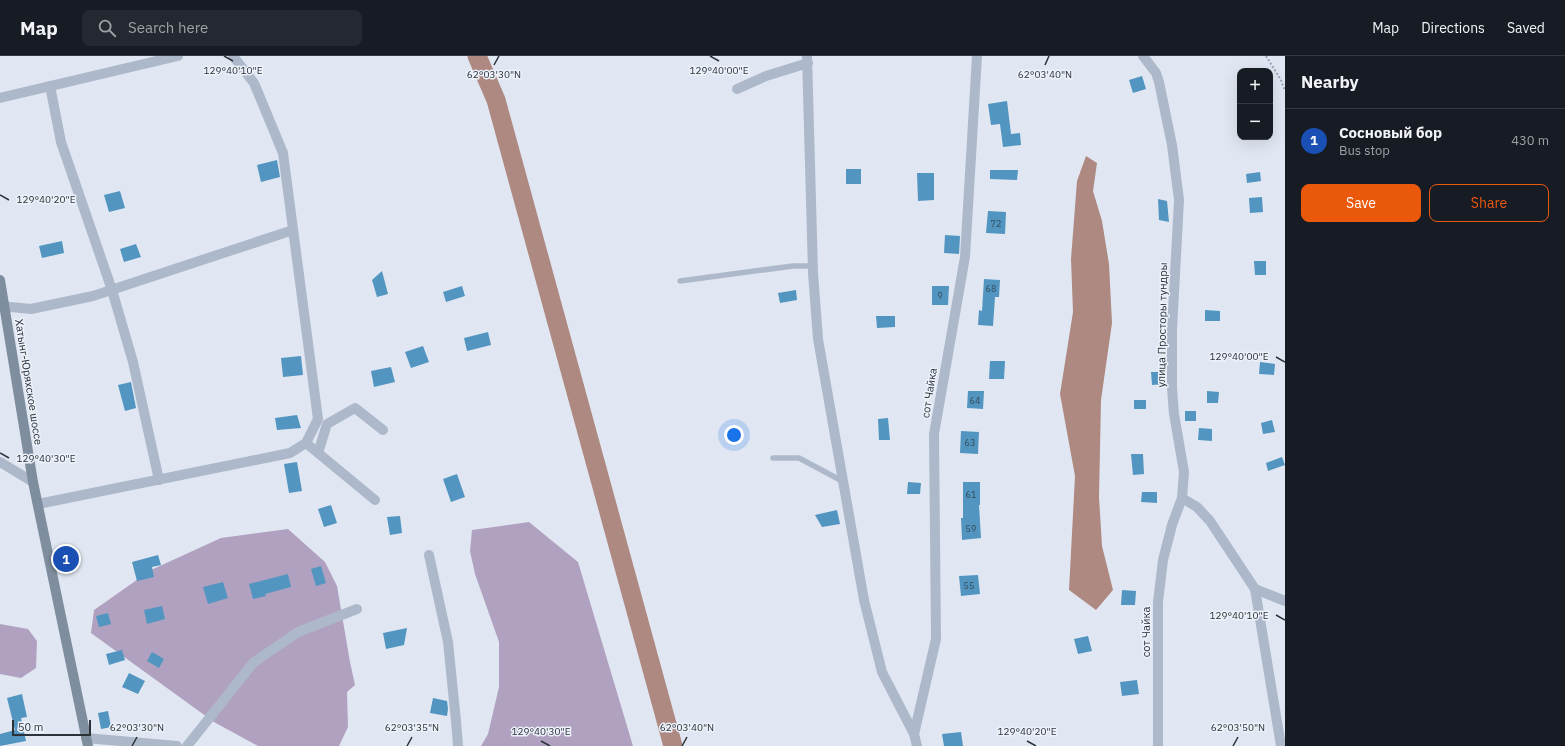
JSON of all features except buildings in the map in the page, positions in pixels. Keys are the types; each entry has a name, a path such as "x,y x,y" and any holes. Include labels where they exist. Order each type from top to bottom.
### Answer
{"main road":[{"name":"Хатынг-Юряхское шоссе","path":"0,280 2,306 38,504 87,742"}],"street":[{"path":"0,98 178,56"},
{"path":"38,504 290,453 306,443 318,419 283,153 254,83 233,56"},
{"name":"сот Чайка","path":"914,734 936,638 934,434 965,257 977,56"},
{"name":"улица Просторы тундры","path":"1143,56 1156,72 1159,82 1172,145 1178,200 1172,330 1172,388 1174,414 1184,472 1182,498"},
{"path":"737,90 807,59 813,266 818,339 864,600 882,672 914,734 917,746"},
{"path":"50,86 61,142 112,290 133,362 159,480"},
{"path":"2,306 32,309 93,296 293,230"},
{"path":"318,453 327,424 355,408 384,430"},
{"path":"306,443 375,500"},
{"path":"0,462 34,482"},
{"path":"1182,498 1197,507 1210,520 1255,589 1281,746"},
{"name":"сот Чайка","path":"1158,746 1158,602 1163,560 1172,525 1182,498"},
{"path":"429,555 448,642 458,746"},
{"path":"1255,589 1285,601"},
{"path":"187,746 253,663 298,632 357,609"},
{"path":"87,742 177,746"}],"lane":[{"path":"680,281 793,266 813,266"},
{"path":"773,458 799,458 844,482"}],"path":[{"path":"1266,56 1281,80 1285,91"}],"shaded area":[{"path":"1086,156 1097,163 1093,191 1102,221 1109,264 1112,323 1101,400 1099,497 1102,546 1113,590 1096,610 1069,590 1075,476 1060,394 1073,312 1071,259 1077,181"},
{"path":"529,522 578,562 633,746 481,746 488,734 499,687 499,642 475,574 470,551 472,530"},
{"path":"288,529 325,562 337,586 355,685 347,692 348,727 339,746 258,746 214,722 91,633 94,610 151,570 221,538"},
{"path":"0,624 28,629 37,641 36,668 21,678 0,674"}],"waterway":[{"path":"477,56 496,100 673,746"}],"place":[{"name":"Сосновый бор","path":"66,559"}]}
